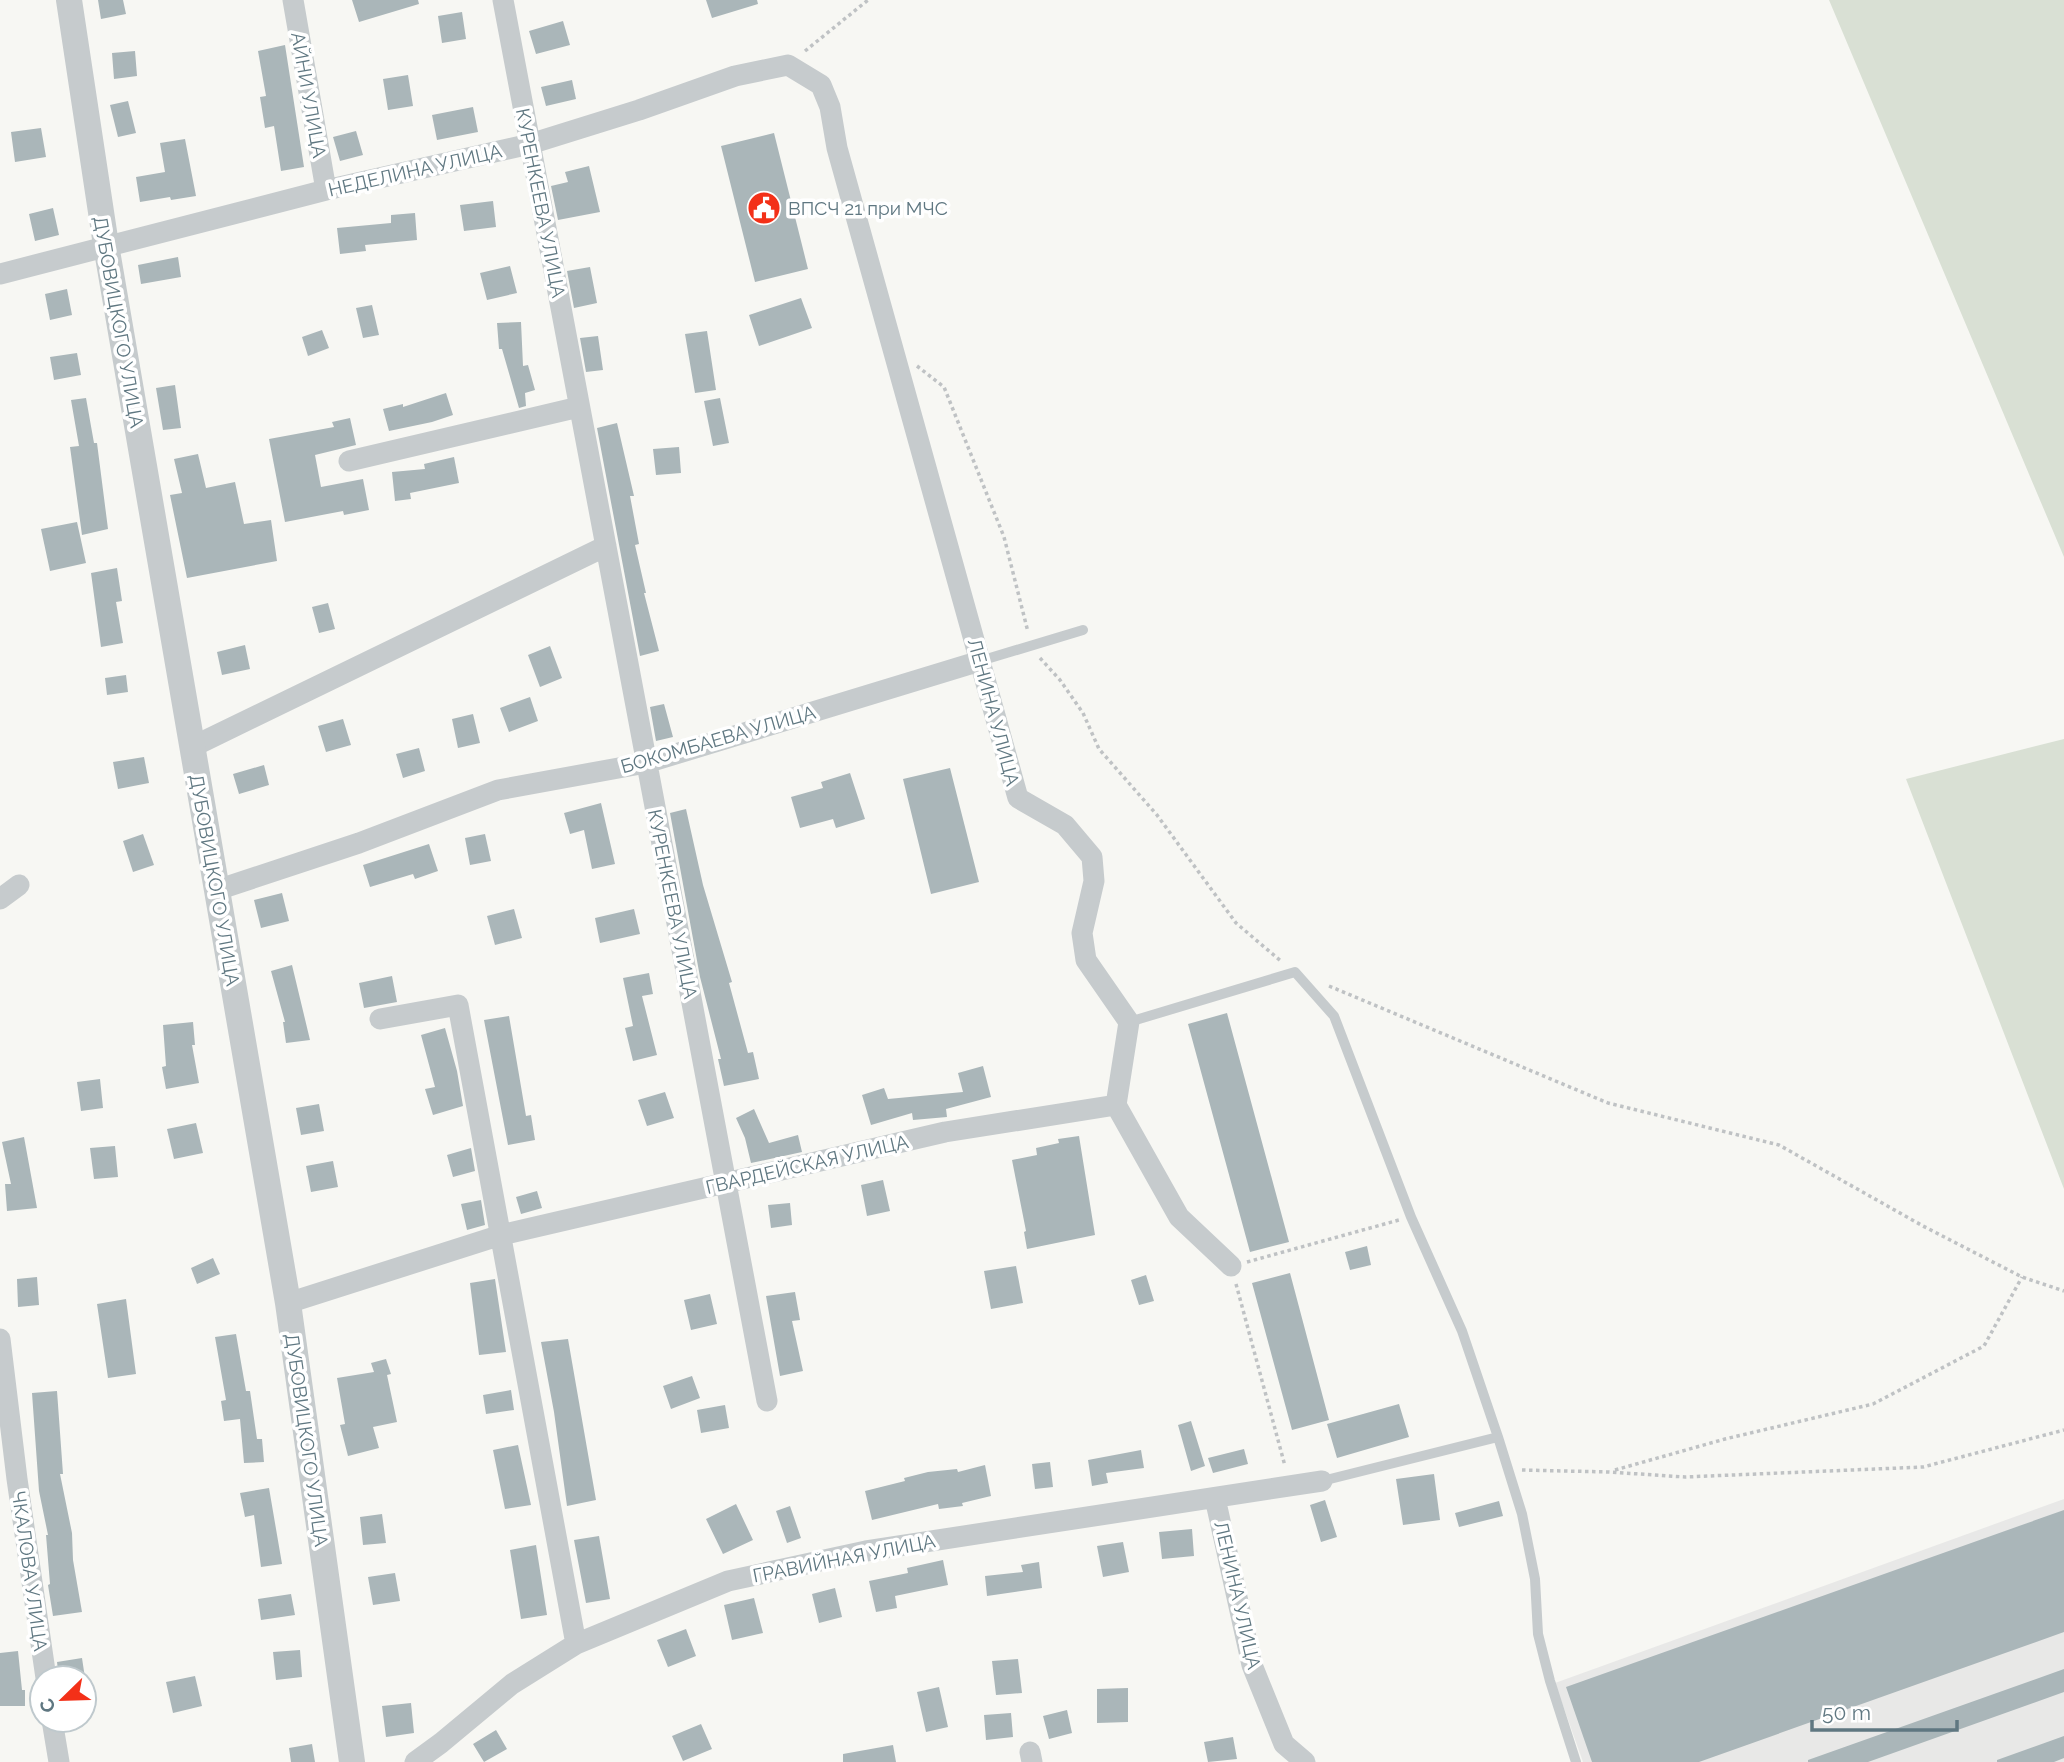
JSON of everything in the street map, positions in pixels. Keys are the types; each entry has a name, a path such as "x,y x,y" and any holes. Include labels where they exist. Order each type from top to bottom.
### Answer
{"street":[{"name":"ДУБОВИЦКОГО УЛИЦА","path":"69,0 106,245 288,1303 352,1762"},
{"name":"АЙНИ УЛИЦА","path":"293,0 326,190"},
{"name":"КУРЕНКЕЕВА УЛИЦА","path":"503,0 767,1401"},
{"name":"НЕДЕЛИНА УЛИЦА","path":"0,274 326,190 530,144 735,76 788,65"},
{"name":"ЛЕНИНА УЛИЦА","path":"788,65 821,85 830,107 837,148 1018,798 1065,825 1092,857 1094,881 1082,933 1086,960 1129,1022"},
{"path":"349,461 579,407"},
{"path":"192,747 606,547"},
{"name":"БОКОМБАЕВА УЛИЦА","path":"217,890 359,843 498,790 646,763 980,661"},
{"path":"0,899 19,885"},
{"path":"380,1019 458,1005 576,1644"},
{"path":"1129,1022 1116,1105 1179,1217 1231,1266"},
{"name":"ГВАРДЕЙСКАЯ УЛИЦА","path":"288,1303 501,1235 945,1132 1116,1105"},
{"name":"ЧКАЛОВА УЛИЦА","path":"0,1339 44,1664"},
{"name":"ГРАВИЙНАЯ УЛИЦА","path":"415,1762 442,1743 512,1684 576,1644 674,1601 728,1581 866,1551 1322,1481"},
{"name":"ЛЕНИНА УЛИЦА","path":"1215,1498 1252,1665 1284,1744 1305,1762"},
{"path":"54,1734 58,1762"}],"lane":[{"path":"980,661 1083,630"},
{"path":"1129,1022 1295,972 1334,1016 1411,1217 1462,1331 1509,1469 1522,1514 1535,1579 1538,1634 1576,1762"},
{"path":"1322,1481 1498,1437"}],"path":[{"path":"788,65 868,0"},
{"path":"894,350 943,387 1004,537 1028,632 1038,656 1060,680 1083,713 1099,749 1157,815 1236,923 1295,972 1608,1103 1779,1145 1923,1226 2022,1277 2064,1291"},
{"path":"1290,1486 1231,1266 1411,1217"},
{"path":"1609,1472 1725,1438 1873,1404 1983,1346 2022,1277"},
{"path":"1509,1469 1685,1477 1923,1467 2064,1430"}],"shaded area":[{"path":"1829,0 2064,0 2064,557"},
{"path":"2064,739 2064,1189 1906,779"},
{"path":"2064,1499 2064,1762 1583,1762 1555,1683"}],"building":[{"path":"98,0 123,0 126,14 101,19"},
{"path":"352,0 418,0 419,4 359,22"},
{"path":"706,0 757,0 758,4 712,18"},
{"path":"462,12 466,39 442,43 438,16"},
{"path":"563,21 570,45 536,54 529,31"},
{"path":"285,45 304,167 281,171 274,126 265,128 260,97 266,96 258,51"},
{"path":"135,51 137,76 114,79 112,53"},
{"path":"408,75 413,106 388,110 383,79"},
{"path":"572,80 576,99 546,106 541,87"},
{"path":"128,101 136,133 118,137 110,105"},
{"path":"473,107 478,132 437,140 432,115"},
{"path":"41,128 46,157 15,162 11,132"},
{"path":"356,131 363,155 340,161 333,137"},
{"name":"ВПСЧ 21 при МЧС","path":"774,133 808,269 755,282 721,146"},
{"path":"185,139 196,196 140,202 136,177 165,172 160,143"},
{"path":"589,166 600,212 558,220 551,186 568,182 565,172"},
{"path":"493,201 496,227 464,231 460,205"},
{"path":"53,208 59,235 35,241 29,214"},
{"path":"415,213 417,240 365,245 366,251 340,254 337,228 391,223 391,215"},
{"path":"178,257 181,277 141,284 138,265"},
{"path":"510,266 517,293 487,300 480,273"},
{"path":"590,267 597,303 574,308 567,271"},
{"path":"67,289 72,315 50,320 45,294"},
{"path":"801,298 812,328 759,346 749,315"},
{"path":"372,305 379,335 363,338 356,308"},
{"path":"521,322 523,366 528,365 535,390 525,393 526,406 519,408 502,349 499,349 497,323"},
{"path":"322,330 329,348 308,356 302,337"},
{"path":"707,331 716,390 695,393 685,334"},
{"path":"598,336 603,370 586,372 580,338"},
{"path":"77,353 81,375 54,380 50,357"},
{"path":"175,385 181,428 163,430 156,388"},
{"path":"446,393 453,415 389,431 383,409 403,404 403,407"},
{"path":"86,398 94,443 97,443 108,529 82,535 70,447 79,446 71,400"},
{"path":"720,398 729,443 713,446 704,401"},
{"path":"350,418 356,445 315,455 321,487 363,479 369,510 344,515 343,511 285,522 269,439 334,427 332,422"},
{"path":"617,423 634,496 630,496 639,544 635,545 659,651 640,656 597,428"},
{"path":"679,447 681,473 656,475 653,449"},
{"path":"198,454 206,488 235,482 244,524 271,520 277,561 187,578 170,495 182,493 174,459"},
{"path":"454,457 459,483 410,493 411,499 395,501 392,472 425,469 424,464"},
{"path":"77,522 86,563 50,571 41,529"},
{"path":"117,568 122,601 116,602 123,643 101,647 91,573"},
{"path":"328,603 335,629 319,633 312,607"},
{"path":"245,645 250,669 222,675 217,652"},
{"path":"550,646 562,678 540,687 528,655"},
{"path":"126,675 128,692 107,695 105,678"},
{"path":"530,697 538,721 509,732 500,708"},
{"path":"664,704 673,737 656,741 650,707"},
{"path":"473,714 480,743 458,748 452,719"},
{"path":"343,719 351,745 326,752 318,726"},
{"path":"419,748 425,771 403,778 396,754"},
{"path":"144,757 149,783 118,789 113,762"},
{"path":"264,765 269,785 239,794 233,774"},
{"path":"950,768 979,882 931,894 903,779"},
{"path":"850,773 865,819 836,828 833,819 800,828 791,797 823,788 821,782"},
{"path":"601,803 615,864 592,869 584,830 570,834 564,813"},
{"path":"686,809 703,885 732,982 729,983 748,1053 753,1052 759,1079 724,1086 718,1059 721,1059 700,977 670,813"},
{"path":"143,834 154,865 133,872 123,841"},
{"path":"485,834 491,861 470,865 465,838"},
{"path":"429,844 438,871 415,879 413,874 370,887 363,865"},
{"path":"282,893 289,921 261,928 254,900"},
{"path":"514,909 522,938 495,945 487,916"},
{"path":"634,909 640,934 600,943 595,918"},
{"path":"292,965 310,1040 286,1043 285,1022 271,971"},
{"path":"649,973 653,994 642,996 657,1055 633,1061 625,1028 633,1026 623,978"},
{"path":"392,976 397,1002 364,1008 359,983"},
{"path":"1227,1013 1289,1242 1250,1252 1188,1024"},
{"path":"509,1016 526,1116 531,1115 535,1140 508,1145 484,1020"},
{"path":"193,1022 195,1045 192,1045 199,1083 166,1089 162,1067 166,1066 163,1025"},
{"path":"445,1028 463,1106 433,1115 425,1089 435,1087 421,1035"},
{"path":"983,1066 991,1097 946,1109 947,1117 913,1120 912,1113 871,1125 862,1095 884,1088 888,1099 963,1092 958,1073"},
{"path":"100,1079 103,1108 81,1111 77,1082"},
{"path":"665,1092 674,1118 647,1126 638,1100"},
{"path":"319,1104 324,1131 301,1135 296,1108"},
{"path":"754,1109 769,1143 798,1135 802,1152 751,1163 745,1138 736,1118"},
{"path":"196,1123 203,1153 174,1159 167,1129"},
{"path":"1079,1136 1095,1235 1027,1249 1012,1160 1037,1155 1036,1148 1059,1143 1058,1139"},
{"path":"24,1137 37,1208 7,1211 5,1184 11,1184 2,1142"},
{"path":"115,1146 118,1177 94,1179 90,1148"},
{"path":"471,1148 475,1171 453,1177 447,1155"},
{"path":"333,1161 338,1187 311,1192 306,1166"},
{"path":"883,1180 890,1211 867,1216 861,1185"},
{"path":"537,1191 542,1208 521,1214 516,1197"},
{"path":"481,1200 485,1225 467,1230 461,1204"},
{"path":"790,1203 792,1225 771,1228 768,1205"},
{"path":"1367,1246 1371,1265 1350,1270 1345,1252"},
{"path":"213,1258 220,1274 197,1284 191,1268"},
{"path":"1016,1266 1023,1303 991,1309 984,1271"},
{"path":"1290,1273 1329,1420 1292,1430 1252,1283"},
{"path":"1146,1275 1154,1301 1139,1305 1131,1280"},
{"path":"37,1277 39,1305 18,1307 17,1279"},
{"path":"495,1279 506,1352 479,1355 470,1283"},
{"path":"795,1292 800,1320 792,1321 803,1371 780,1376 766,1296"},
{"path":"710,1294 717,1324 691,1330 684,1300"},
{"path":"126,1299 136,1374 108,1378 97,1304"},
{"path":"236,1334 246,1391 250,1391 257,1439 262,1439 264,1462 244,1463 240,1419 224,1421 221,1401 226,1400 215,1337"},
{"path":"568,1339 596,1500 567,1506 541,1342"},
{"path":"386,1359 391,1374 387,1375 397,1422 373,1427 379,1448 348,1456 340,1425 345,1424 337,1378 374,1372 371,1363"},
{"path":"692,1376 700,1398 671,1409 663,1386"},
{"path":"511,1390 514,1410 486,1414 483,1395"},
{"path":"57,1391 63,1474 60,1474 72,1533 73,1560 82,1612 53,1616 48,1585 48,1535 39,1491 32,1393"},
{"path":"1399,1404 1409,1437 1337,1458 1327,1424"},
{"path":"725,1405 729,1428 701,1433 697,1410"},
{"path":"1191,1421 1205,1466 1191,1471 1178,1425"},
{"path":"518,1445 531,1505 505,1509 493,1450"},
{"path":"1244,1449 1248,1464 1213,1473 1208,1458"},
{"path":"1141,1450 1144,1468 1106,1473 1108,1483 1092,1486 1088,1460"},
{"path":"1050,1462 1053,1487 1035,1489 1032,1464"},
{"path":"985,1465 991,1496 962,1503 963,1506 939,1509 938,1504 872,1520 865,1491 928,1472 957,1469 958,1472"},
{"path":"1434,1474 1440,1520 1403,1525 1396,1479"},
{"path":"269,1488 282,1564 261,1567 254,1515 245,1517 240,1493"},
{"path":"1325,1500 1337,1537 1321,1542 1310,1505"},
{"path":"1499,1501 1503,1516 1459,1527 1455,1513"},
{"path":"736,1504 753,1540 723,1554 706,1519"},
{"path":"790,1506 801,1538 787,1543 776,1511"},
{"path":"2064,1510 2064,1632 1699,1762 1592,1762 1566,1687"},
{"path":"382,1514 386,1543 363,1545 360,1517"},
{"path":"1192,1529 1194,1556 1162,1559 1159,1532"},
{"path":"599,1536 610,1599 586,1603 574,1540"},
{"path":"1123,1542 1129,1572 1103,1577 1097,1546"},
{"path":"536,1545 547,1615 521,1619 510,1550"},
{"path":"943,1560 948,1585 895,1596 897,1608 876,1612 869,1581 908,1573 907,1568"},
{"path":"1039,1562 1042,1588 987,1596 985,1576 1023,1572 1021,1565"},
{"path":"395,1573 400,1601 373,1605 368,1577"},
{"path":"835,1588 842,1617 819,1623 812,1594"},
{"path":"291,1594 295,1615 261,1620 258,1599"},
{"path":"754,1598 763,1633 732,1640 724,1605"},
{"path":"686,1629 696,1656 668,1667 657,1640"},
{"path":"300,1650 302,1677 276,1680 273,1652"},
{"path":"18,1651 25,1706 0,1706 0,1653"},
{"path":"82,1658 83,1664 57,1664"},
{"path":"1018,1659 1022,1693 996,1695 992,1661"},
{"path":"2064,1669 2064,1692 1868,1762 1808,1762 1808,1760"},
{"path":"195,1676 202,1706 173,1713 166,1682"},
{"path":"939,1687 948,1727 926,1732 917,1692"},
{"path":"1128,1688 1128,1722 1097,1723 1097,1689"},
{"path":"411,1703 414,1733 386,1737 382,1706"},
{"path":"1067,1710 1072,1733 1049,1739 1043,1716"},
{"path":"1011,1713 1013,1737 986,1740 984,1715"},
{"path":"701,1724 712,1749 683,1761 672,1736"},
{"path":"496,1730 507,1749 484,1762 473,1744"},
{"path":"2064,1736 2064,1758 2054,1762 1997,1762 1997,1760"},
{"path":"1233,1737 1237,1759 1208,1762 1204,1742"},
{"path":"312,1744 315,1762 291,1762 289,1748"},
{"path":"893,1745 896,1762 843,1762 843,1754"}],"place":[{"name":"ВПСЧ 21 при МЧС","path":"764,208"}]}
